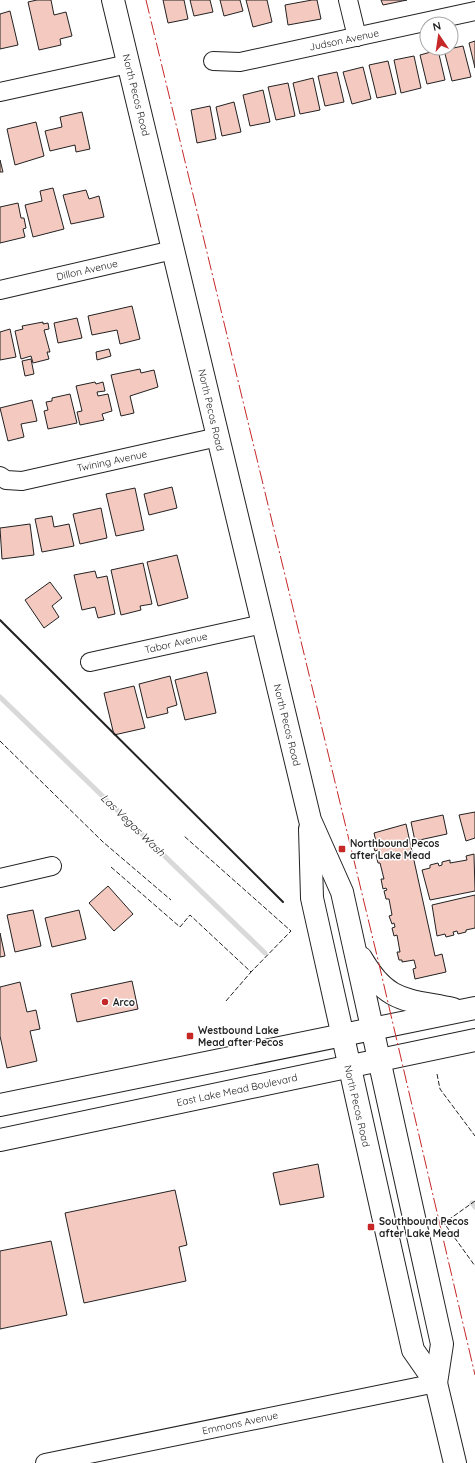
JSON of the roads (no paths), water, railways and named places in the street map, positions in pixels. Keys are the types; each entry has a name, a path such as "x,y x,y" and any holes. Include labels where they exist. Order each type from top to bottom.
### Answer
{"main road":[{"name":"North Pecos Road","path":"113,0 310,820 342,892 442,1344 436,1383"},
{"name":"North Pecos Road","path":"310,820 312,898 348,1067 413,1350 436,1383 455,1463"},
{"path":"354,945 375,980 391,994 413,1001 468,1009"},
{"path":"0,1105 468,1009"},
{"name":"East Lake Mead Boulevard","path":"0,1140 475,1040"}],"street":[{"path":"348,0 357,37"},
{"name":"Judson Avenue","path":"213,61 240,62 475,11"},
{"path":"0,92 128,64"},
{"name":"Dillon Avenue","path":"0,290 173,250"},
{"name":"Twining Avenue","path":"3,478 22,481 218,437"},
{"name":"Tabor Avenue","path":"90,662 263,624"},
{"path":"0,878 52,866"},
{"name":"Emmons Avenue","path":"45,1463 436,1383"}],"waterway":[{"name":"Las Vegas Wash","path":"0,697 265,953"},
{"name":"Las Vegas Wash","path":"472,1203 475,1207"}],"place":[{"name":"Northbound Pecos after Lake Mead","path":"342,849"},
{"name":"Arco","path":"105,1002"},
{"name":"Westbound Lake Mead after Pecos","path":"190,1036"},
{"name":"Southbound Pecos after Lake Mead","path":"371,1227"}]}
